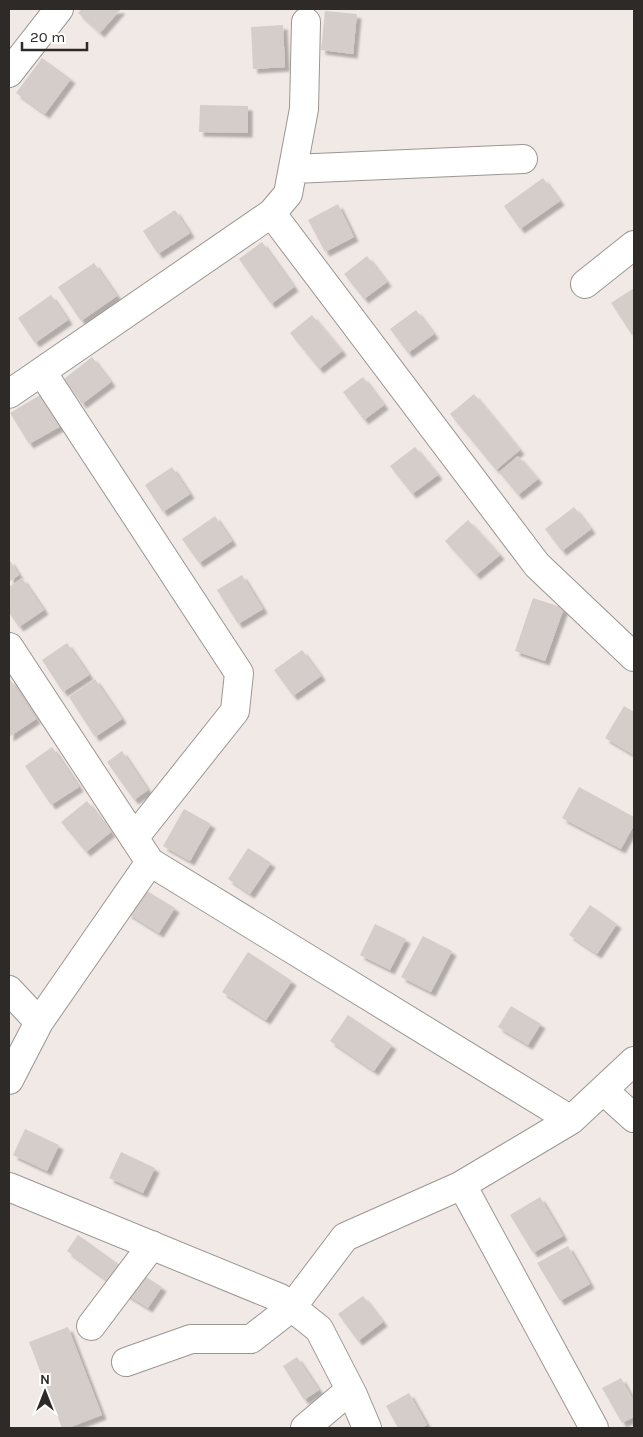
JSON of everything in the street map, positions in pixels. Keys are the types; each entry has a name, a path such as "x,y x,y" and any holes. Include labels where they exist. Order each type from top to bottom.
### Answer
{"street":[{"path":"9,73 59,9"},
{"path":"9,394 272,214 288,194 304,109 306,22"},
{"path":"293,169 523,159"},
{"path":"272,214 538,565 634,657"},
{"path":"585,284 634,245"},
{"path":"42,372 239,673 234,711 134,838"},
{"path":"9,647 150,862 571,1120"},
{"path":"9,1080 39,1022 150,862"},
{"path":"9,990 39,1022"},
{"path":"126,1362 191,1339 251,1340 292,1307 346,1237 462,1185 571,1120 634,1061"},
{"path":"603,1090 634,1118"},
{"path":"462,1185 594,1428"},
{"path":"9,1187 280,1298 319,1329 368,1428"},
{"path":"90,1326 152,1245"},
{"path":"305,1428 350,1390"}],"building":[{"path":"82,9 121,9 100,33 78,13"},
{"path":"325,11 357,14 353,54 321,50"},
{"path":"283,25 285,67 253,69 251,27"},
{"path":"42,58 71,79 45,114 16,93"},
{"path":"200,105 248,106 248,133 199,132"},
{"path":"543,178 560,201 520,229 504,206"},
{"path":"338,204 354,237 325,252 308,220"},
{"path":"175,210 190,233 158,254 143,231"},
{"path":"262,242 294,287 271,304 239,259"},
{"path":"367,256 387,282 364,299 344,274"},
{"path":"94,263 117,296 81,321 58,287"},
{"path":"634,288 634,333 632,335 611,303"},
{"path":"51,295 68,320 35,343 18,318"},
{"path":"416,310 434,334 408,353 390,329"},
{"path":"312,315 342,351 319,369 290,333"},
{"path":"92,357 111,382 82,404 64,379"},
{"path":"363,377 384,405 364,420 343,392"},
{"path":"42,394 61,426 29,444 10,413"},
{"path":"474,394 520,450 496,470 450,414"},
{"path":"415,447 438,475 412,494 390,466"},
{"path":"518,456 538,479 518,495 499,472"},
{"path":"172,467 190,494 163,512 145,485"},
{"path":"574,507 591,529 562,551 545,529"},
{"path":"215,516 232,541 199,563 182,539"},
{"path":"468,520 500,555 476,575 445,541"},
{"path":"9,559 19,575 9,582"},
{"path":"242,575 263,609 238,624 217,590"},
{"path":"22,578 44,610 19,627 9,613 9,587"},
{"path":"533,598 564,608 545,661 515,651"},
{"path":"67,643 89,675 63,692 42,660"},
{"path":"302,650 321,676 293,696 274,670"},
{"path":"9,678 36,719 9,737"},
{"path":"95,679 122,719 95,737 69,697"},
{"path":"624,706 634,712 634,755 605,738"},
{"path":"52,747 79,787 51,805 25,766"},
{"path":"122,751 148,790 134,800 107,762"},
{"path":"579,787 634,817 634,825 621,849 562,818"},
{"path":"87,801 111,832 86,852 61,822"},
{"path":"184,809 211,824 190,861 163,846"},
{"path":"248,848 271,863 250,894 228,879"},
{"path":"142,888 175,908 159,933 127,913"},
{"path":"590,905 617,924 597,954 569,935"},
{"path":"375,924 406,939 390,970 360,955"},
{"path":"423,936 452,951 431,992 401,977"},
{"path":"248,952 292,981 266,1020 222,992"},
{"path":"511,1006 541,1024 528,1045 498,1027"},
{"path":"348,1015 392,1045 374,1071 330,1041"},
{"path":"25,1129 59,1145 47,1171 13,1155"},
{"path":"121,1152 155,1168 143,1193 109,1178"},
{"path":"540,1197 563,1236 533,1253 510,1215"},
{"path":"78,1235 124,1268 112,1284 67,1251"},
{"path":"568,1246 590,1284 560,1301 537,1263"},
{"path":"138,1272 162,1287 148,1308 124,1293"},
{"path":"363,1296 383,1322 358,1341 338,1314"},
{"path":"68,1327 102,1415 68,1428 62,1428 29,1342"},
{"path":"297,1357 319,1390 304,1400 283,1366"},
{"path":"621,1378 634,1401 634,1417 622,1423 602,1388"},
{"path":"409,1393 427,1425 421,1428 398,1428 386,1406"}]}
